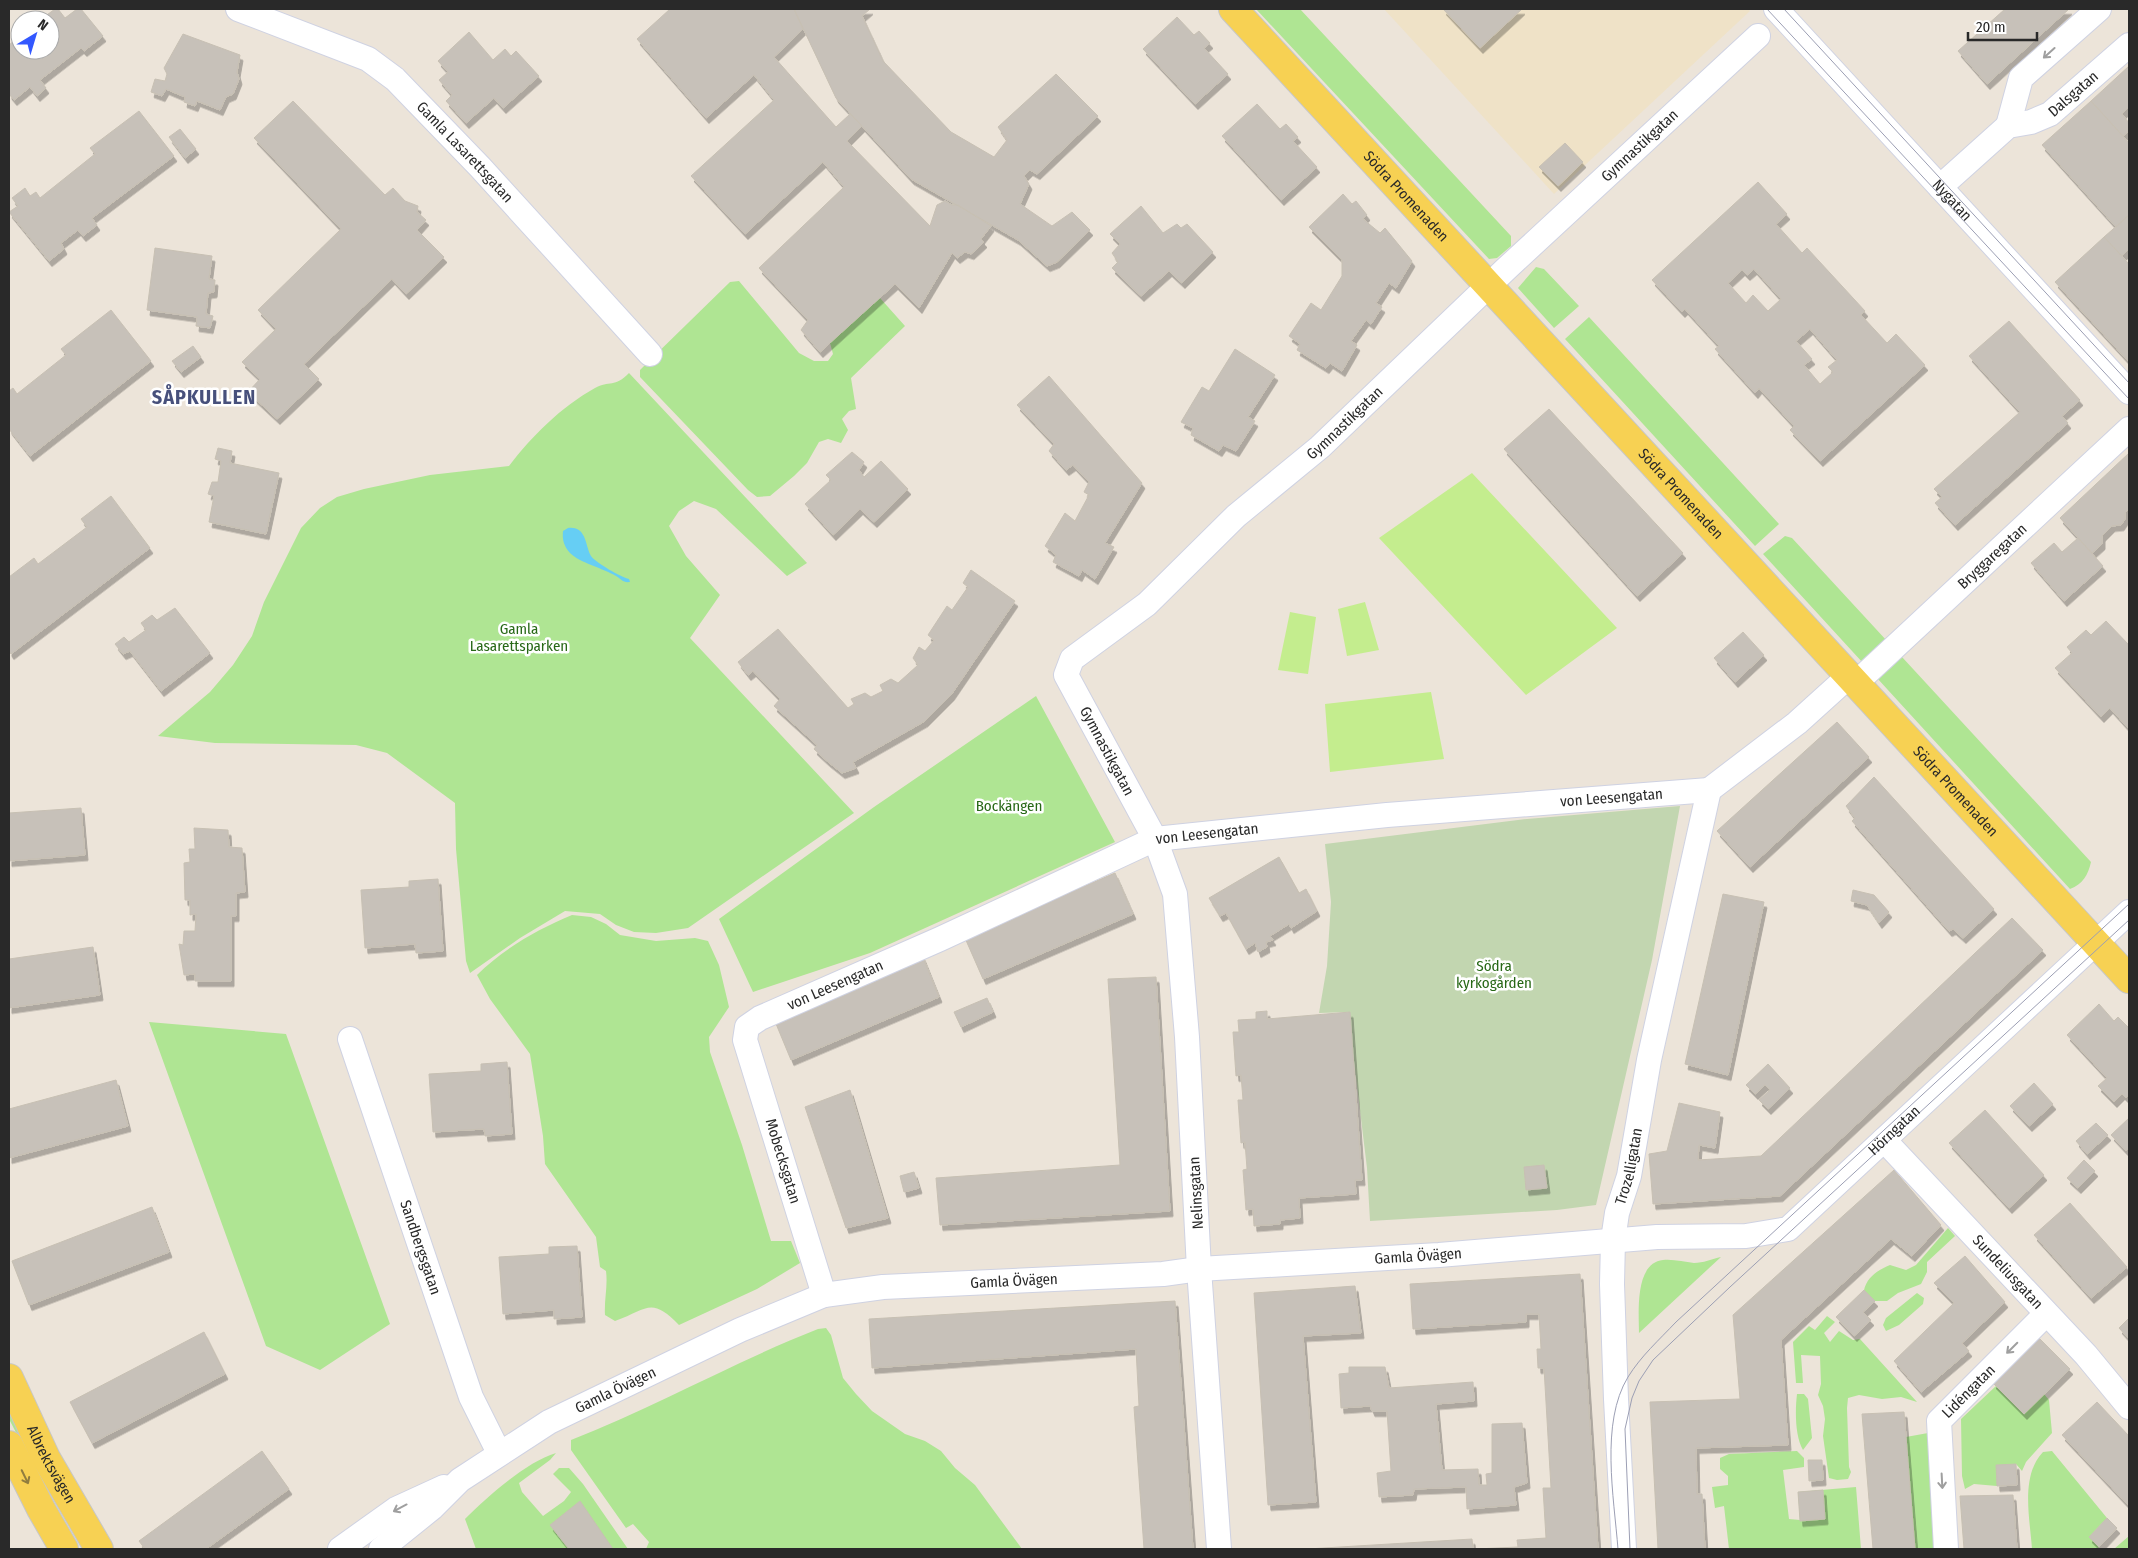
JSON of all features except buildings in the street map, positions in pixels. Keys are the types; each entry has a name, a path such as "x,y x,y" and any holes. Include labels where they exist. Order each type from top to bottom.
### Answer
{"main road":[{"name":"Södra Promenaden","path":"1233,9 2129,980"},
{"name":"Albrektsvägen","path":"9,1378 46,1458 99,1549"},
{"name":"Albrektsvägen","path":"9,1445 41,1509 64,1549"}],"street":[{"name":"Gamla Lasarettsgatan","path":"238,9 263,13 368,59 395,79 480,167 650,354"},
{"name":"Nygatan","path":"1776,9 2129,392"},
{"path":"1940,187 2008,126 2021,78 2099,9"},
{"name":"Gymnastikgatan","path":"1156,839 1066,675 1072,659 1147,604 1236,516 1320,447 1489,286 1758,36"},
{"name":"Dalsgatan","path":"2008,126 2030,122 2050,114 2129,45"},
{"name":"Bryggaregatan","path":"1709,790 1853,680 2129,429"},
{"name":"von Leesengatan","path":"747,1027 760,1018 940,939 1156,839 1387,815 1709,790"},
{"name":"Trozelligatan","path":"1624,1549 1616,1399 1612,1284 1613,1240 1618,1213 1629,1176 1649,1060 1709,790"},
{"name":"Nelinsgatan","path":"1156,839 1175,894 1187,1037 1199,1269 1219,1549"},
{"name":"Hörngatan","path":"1613,1240 1674,1236 1746,1236 1788,1229 2129,912"},
{"name":"Mobecksgatan","path":"747,1027 745,1040 824,1294"},
{"name":"Sandbergsgatan","path":"350,1039 471,1397 499,1453"},
{"name":"Sundeliusgatan","path":"1884,1140 2086,1355 2129,1407"},
{"name":"Gamla Övägen","path":"382,1549 432,1508 460,1480 549,1422 740,1330 824,1294 883,1287 1156,1274 1199,1269 1421,1257 1613,1240"},
{"name":"Lidéngatan","path":"1946,1549 1939,1421 2046,1314"},
{"name":"Gamla Övägen","path":"340,1549 396,1509 460,1480"}],"shaded area":[{"path":"1384,9 1748,9 1750,11 1554,194"}],"green space":[{"path":"1256,9 1300,9 1511,236 1511,246 1497,258 1489,259"},
{"path":"1536,267 1544,269 1579,306 1554,328 1518,288"},
{"path":"739,281 799,353 814,361 828,361 833,354 830,343 880,298 905,326 851,378 856,409 849,411 842,419 848,430 841,443 828,439 819,442 807,463 770,496 757,497 748,490 640,377 640,370 730,282"},
{"path":"1589,317 1779,524 1755,546 1565,339"},
{"name":"Gamla Lasarettsparken","path":"629,373 807,563 787,576 716,509 694,501 679,511 669,526 686,556 720,595 690,638 854,813 688,928 656,933 634,932 616,925 600,914 565,911 520,938 470,973 466,961 456,849 455,803 387,753 356,745 215,743 158,736 210,692 233,665 252,636 264,602 301,528 320,508 337,497 364,489 430,475 509,466 537,433 570,404 595,388 620,381"},
{"path":"1472,473 1617,628 1526,695 1379,538"},
{"path":"1785,536 1792,538 1887,641 1863,663 1763,554"},
{"path":"1365,602 1379,650 1347,656 1338,609"},
{"path":"1290,612 1316,617 1308,674 1278,670"},
{"path":"1902,657 2091,862 2082,882 2070,889 1877,678"},
{"path":"1431,692 1444,759 1330,772 1325,704"},
{"name":"Bockängen","path":"1036,696 1115,842 870,953 753,992 719,919 874,807"},
{"name":"Södra kyrkogården","path":"1680,806 1652,960 1596,1205 1557,1210 1370,1221 1367,1168 1348,1012 1319,1013 1327,966 1331,902 1325,844 1527,819"},
{"path":"572,915 591,917 606,924 620,935 656,941 695,938 708,941 719,965 729,1007 709,1037 710,1052 742,1145 771,1241 791,1241 800,1263 757,1289 679,1325 662,1310 655,1308 642,1309 615,1321 605,1315 606,1271 600,1267 596,1237 545,1164 543,1136 530,1054 490,999 477,975 521,941"},
{"path":"149,1022 286,1034 390,1324 320,1370 266,1346"},
{"path":"1948,1228 1955,1236 1927,1262 1927,1272 1921,1284 1898,1293 1887,1301 1875,1301 1864,1290 1870,1278 1890,1265 1906,1270 1916,1265"},
{"path":"1721,1257 1639,1333 1640,1291 1647,1270 1654,1263 1663,1260 1704,1262"},
{"path":"1917,1293 1924,1298 1923,1304 1899,1325 1886,1331 1883,1325 1886,1318"},
{"path":"1827,1316 1835,1322 1824,1333 1830,1342 1839,1331 1853,1340 1860,1339 1917,1402 1901,1397 1882,1399 1859,1395 1848,1398 1849,1467 1851,1472 1848,1479 1837,1480 1829,1478 1823,1436 1825,1419 1823,1406 1818,1395 1821,1384 1820,1356 1801,1355 1803,1383 1796,1383 1793,1342 1809,1326 1815,1330"},
{"path":"826,1328 831,1335 843,1378 856,1394 872,1411 905,1434 925,1441 941,1451 955,1468 975,1485 1022,1549 646,1549 649,1542 633,1524 626,1528 571,1450 571,1440 787,1342 818,1329"},
{"path":"1996,1386 2024,1414 2044,1394 2049,1400 2052,1433 2026,1462 2022,1471 2016,1464 1997,1486 1974,1484 1965,1489 1962,1476 1961,1419"},
{"path":"1797,1394 1804,1394 1808,1399 1812,1438 1803,1450 1798,1438 1796,1423"},
{"path":"9,1401 52,1490 50,1492 46,1491 9,1419"},
{"path":"1928,1433 1936,1549 1915,1549 1906,1437"},
{"path":"1797,1451 1804,1458 1804,1467 1783,1470 1789,1519 1800,1520 1798,1492 1856,1487 1861,1549 1729,1549 1724,1506 1715,1508 1712,1487 1728,1485 1728,1476 1720,1469 1720,1458 1729,1454"},
{"path":"2052,1451 2107,1518 2089,1537 2099,1547 2097,1549 2032,1549 2028,1498 2031,1473 2043,1452"},
{"path":"556,1453 550,1460 519,1483 522,1492 543,1516 564,1501 571,1492 553,1474 559,1468 569,1468 583,1484 628,1549 476,1549 465,1519 520,1472"},
{"path":"2129,1536 2129,1549 2114,1549"}],"water":[{"path":"568,528 574,528 582,533 589,552 594,559 620,576 629,579 630,582 624,581 611,573 574,557 565,545 563,537 563,531"}],"tram line":[{"path":"1767,9 2129,399"},
{"path":"1784,9 2129,383"},
{"path":"1618,1549 1611,1461 1611,1438 1614,1416 1619,1395 1628,1377 1650,1348 2129,904"},
{"path":"1630,1549 1625,1429 1632,1398 1639,1381 1653,1360 2129,920"}],"district":[{"name":"SÅPKULLEN","path":"204,397"}]}
